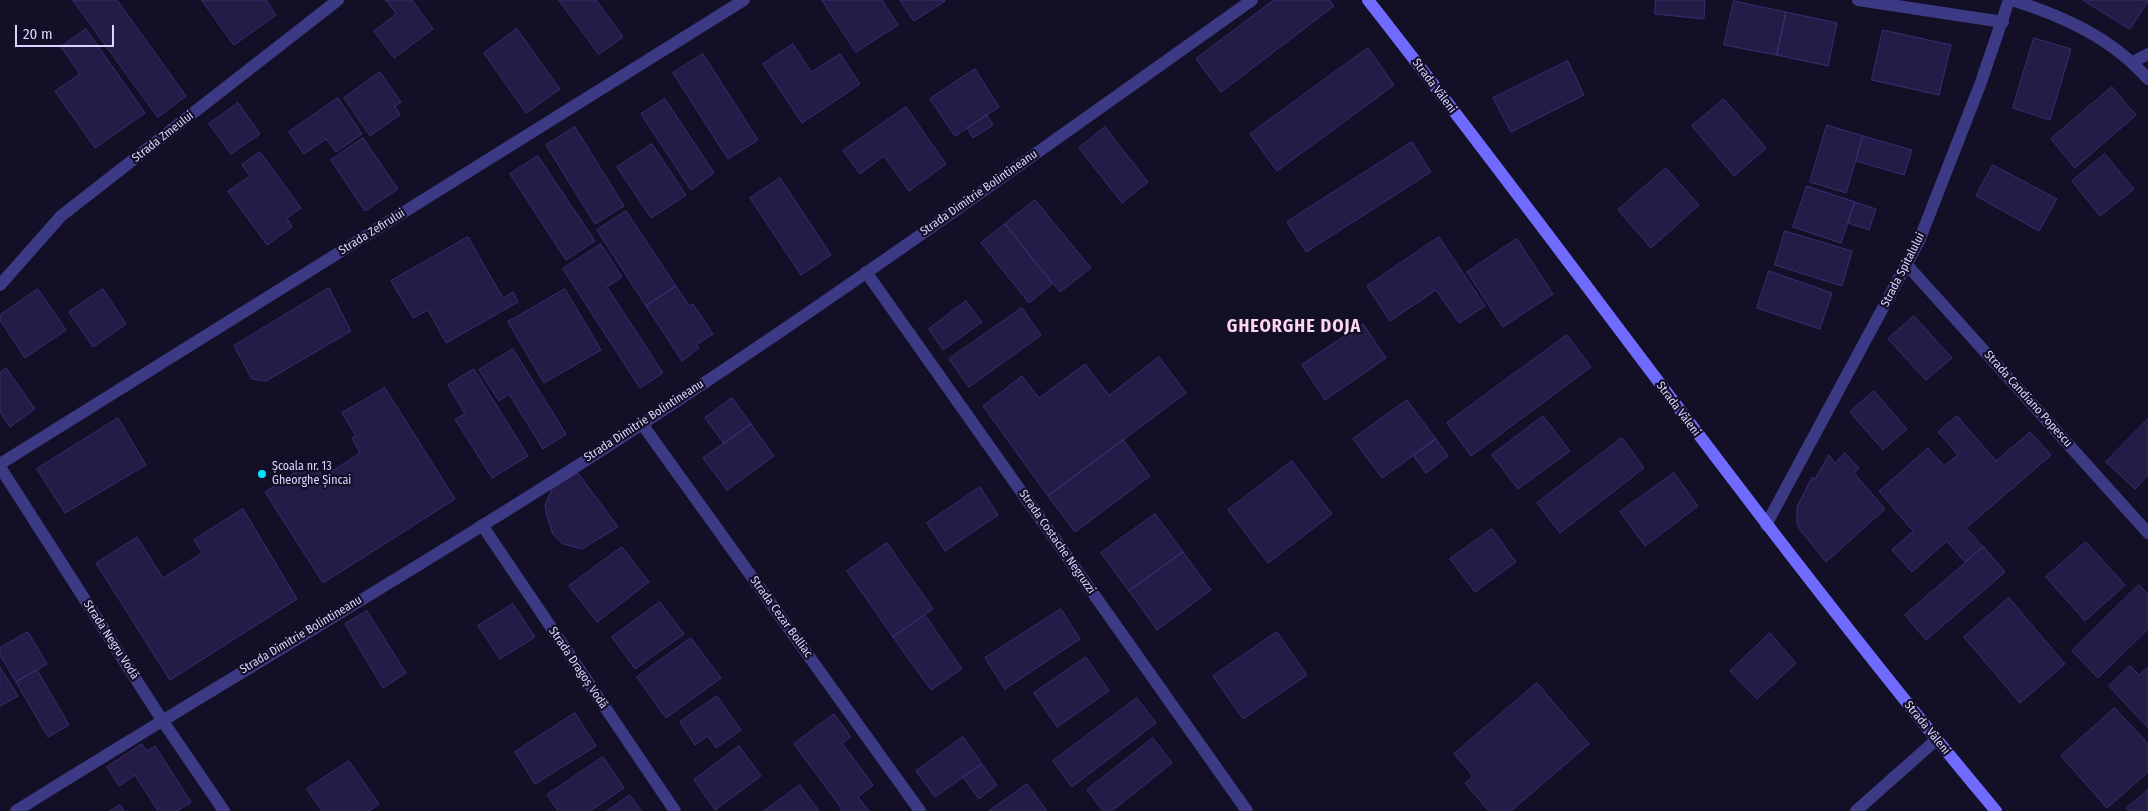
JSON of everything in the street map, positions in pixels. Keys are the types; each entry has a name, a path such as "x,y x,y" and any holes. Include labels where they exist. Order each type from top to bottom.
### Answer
{"main road":[{"name":"Strada Văleni","path":"1368,0 1766,525 1936,740 1996,811"}],"street":[{"name":"Strada Zmeului","path":"0,285 61,216 338,0"},
{"name":"Strada Zefirului","path":"0,466 744,0"},
{"name":"Strada Dimitrie Bolintineanu","path":"16,811 482,525 642,424 866,272 1252,0"},
{"path":"1858,0 2003,22"},
{"name":"Strada Spitalului","path":"1766,525 1919,241 2011,0"},
{"path":"2011,0 2040,9 2082,28 2106,42 2133,62 2148,79"},
{"path":"2133,62 2148,54"},
{"name":"Strada Candiano Popescu","path":"1907,265 2148,533"},
{"name":"Strada Costache Negruzzi","path":"866,272 1247,811"},
{"name":"Strada Cezar Bolliac","path":"642,424 920,811"},
{"name":"Strada Negru Vodă","path":"0,466 162,720 224,811"},
{"name":"Strada Dragoș Vodă","path":"482,525 675,811"},
{"path":"1856,811 1936,740"}],"building":[{"path":"73,0 117,0 186,96 158,117"},
{"path":"202,0 266,0 276,15 234,45"},
{"path":"386,0 412,0 433,29 394,58 374,31 396,14"},
{"path":"559,0 596,0 623,37 599,54"},
{"path":"822,0 882,0 898,25 856,52"},
{"path":"900,0 944,0 945,1 914,21"},
{"path":"1274,0 1329,0 1334,6 1221,92 1196,59"},
{"path":"1656,0 1705,0 1704,19 1655,14"},
{"path":"2083,0 2148,0 2148,1 2130,29"},
{"path":"1734,1 1786,12 1777,55 1724,45"},
{"path":"1786,12 1837,23 1828,66 1777,55"},
{"path":"86,29 145,113 95,148 55,91 80,74 61,47"},
{"path":"517,29 560,89 526,113 484,53"},
{"path":"1883,30 1951,45 1939,95 1872,80"},
{"path":"2034,38 2071,49 2050,120 2013,108"},
{"path":"793,44 811,72 840,54 860,84 802,123 763,64"},
{"path":"1368,48 1394,85 1277,171 1250,134"},
{"path":"703,54 758,140 728,159 673,73"},
{"path":"1568,61 1584,95 1511,132 1493,98"},
{"path":"975,69 999,107 955,136 930,99"},
{"path":"380,72 401,102 395,106 400,115 370,136 344,98"},
{"path":"2112,87 2136,115 2075,168 2051,139"},
{"path":"338,98 362,134 336,152 326,139 304,154 289,132"},
{"path":"665,99 714,173 691,190 641,114"},
{"path":"1724,99 1766,148 1734,176 1692,126"},
{"path":"238,103 260,134 231,154 209,124"},
{"path":"906,107 946,164 909,191 884,156 860,174 843,151"},
{"path":"987,115 993,125 973,138 967,128"},
{"path":"1827,125 1863,136 1846,193 1810,182"},
{"path":"575,127 624,206 595,224 546,145"},
{"path":"1105,127 1148,182 1122,203 1079,148"},
{"path":"1863,136 1912,150 1904,175 1856,161"},
{"path":"363,138 398,189 365,211 331,160"},
{"path":"1412,142 1431,172 1306,252 1287,222"},
{"path":"652,144 686,195 651,218 617,167"},
{"path":"260,152 301,208 287,218 292,227 267,245 228,191 250,176 242,165"},
{"path":"2105,154 2134,189 2100,216 2072,181"},
{"path":"538,156 595,241 566,260 510,174"},
{"path":"1993,165 2057,199 2039,231 1976,196"},
{"path":"1666,168 1699,205 1651,248 1618,210"},
{"path":"780,178 831,255 801,275 750,198"},
{"path":"1807,186 1855,202 1841,243 1793,227"},
{"path":"1035,200 1091,268 1060,292 1005,224"},
{"path":"1855,202 1876,209 1869,230 1848,223"},
{"path":"626,211 676,286 646,306 597,230"},
{"path":"1005,224 1052,284 1029,303 981,243"},
{"path":"1785,231 1852,251 1842,286 1775,265"},
{"path":"468,237 503,298 513,292 518,302 446,343 428,310 413,318 391,281"},
{"path":"1439,237 1485,306 1459,323 1436,290 1390,321 1367,286"},
{"path":"1517,239 1553,294 1503,327 1467,272"},
{"path":"601,244 622,277 607,287 663,373 640,388 563,269"},
{"path":"1769,271 1832,293 1820,329 1757,308"},
{"path":"676,286 689,306 693,304 713,334 696,345 699,348 682,361 646,306"},
{"path":"329,288 351,331 266,381 252,379 234,346"},
{"path":"38,289 66,330 25,358 0,320 0,315"},
{"path":"103,289 126,324 93,347 69,312"},
{"path":"565,289 601,350 544,383 508,322"},
{"path":"966,301 982,322 943,350 929,329"},
{"path":"1022,308 1041,335 969,387 949,359"},
{"path":"1914,316 1952,358 1926,380 1888,339"},
{"path":"1363,324 1386,358 1325,400 1302,365"},
{"path":"1567,335 1591,367 1471,456 1447,423"},
{"path":"513,349 566,434 543,449 509,394 499,401 479,370"},
{"path":"1159,357 1186,393 1048,496 983,406 1022,376 1039,398 1085,364 1109,395"},
{"path":"6,368 35,409 10,427 0,412 0,373"},
{"path":"474,369 528,456 492,478 455,419 465,414 448,385"},
{"name":"Școala nr. 13 Gheorghe Șincai","path":"385,388 455,499 323,583 265,492 313,461 323,477 360,453 352,438 356,436 342,413"},
{"path":"1874,391 1907,429 1883,450 1850,412"},
{"path":"732,398 751,424 724,444 705,418"},
{"path":"1407,400 1436,439 1382,478 1353,439"},
{"path":"1543,416 1570,451 1518,489 1492,455"},
{"path":"1957,416 1996,461 2030,432 2051,455 1966,528 1983,547 1965,562 1947,541 1912,572 1892,550 1913,531 1879,491 1928,448 1944,466 1958,455 1938,432"},
{"path":"118,418 146,465 65,513 37,469"},
{"path":"2148,419 2148,475 2135,489 2106,462"},
{"path":"751,424 774,456 727,490 703,458"},
{"path":"1622,438 1644,468 1560,533 1537,503"},
{"path":"1436,439 1448,456 1426,473 1413,455"},
{"path":"1123,440 1150,476 1075,532 1048,496"},
{"path":"1845,453 1859,468 1854,473 1885,509 1826,562 1797,524 1797,507 1812,477 1815,479 1829,455 1835,463"},
{"path":"1292,461 1332,514 1268,563 1228,510"},
{"path":"578,473 618,527 582,549 563,544 553,534 545,505 552,489"},
{"path":"1674,473 1698,506 1645,546 1620,512"},
{"path":"980,487 998,515 945,551 927,523"},
{"path":"243,509 297,599 170,680 96,563 137,537 163,578 202,553 194,540"},
{"path":"1155,514 1183,552 1129,591 1101,553"},
{"path":"1492,529 1516,562 1475,592 1450,559"},
{"path":"2086,542 2125,585 2085,621 2046,577"},
{"path":"887,543 933,609 893,637 847,571"},
{"path":"622,547 649,582 597,622 569,586"},
{"path":"1984,547 2005,572 1926,640 1905,615"},
{"path":"1183,552 1211,590 1157,630 1129,591"},
{"path":"2139,585 2148,594 2148,629 2098,678 2072,651"},
{"path":"2009,598 2065,664 2020,703 1964,637"},
{"path":"660,602 684,634 635,669 612,637"},
{"path":"513,604 535,637 500,659 478,626"},
{"path":"1061,609 1080,639 1005,689 985,658"},
{"path":"367,611 406,673 383,688 345,624"},
{"path":"925,615 962,669 931,690 893,637"},
{"path":"28,632 47,664 16,682 0,655 0,648"},
{"path":"1277,632 1307,675 1243,719 1213,676"},
{"path":"1770,633 1796,663 1757,699 1730,671"},
{"path":"691,638 721,678 666,718 637,677"},
{"path":"1086,657 1109,691 1057,727 1034,693"},
{"path":"2130,666 2139,675 2148,667 2148,728 2109,686"},
{"path":"0,667 18,696 0,706"},
{"path":"37,670 69,725 48,737 16,682"},
{"path":"1537,683 1589,744 1511,811 1489,811 1465,783 1473,776 1454,754"},
{"path":"717,696 741,730 716,748 708,736 695,745 680,722"},
{"path":"1137,698 1156,723 1072,787 1053,761"},
{"path":"2115,708 2148,744 2148,772 2107,808 2061,756"},
{"path":"575,713 596,746 535,784 515,752"},
{"path":"834,714 851,737 842,743 873,785 858,797 869,811 839,811 842,809 794,744"},
{"path":"963,737 982,764 935,797 916,771"},
{"path":"1153,738 1172,763 1112,811 1103,811 1087,790"},
{"path":"142,744 147,751 155,746 191,802 177,811 158,811 135,775 119,786 107,767"},
{"path":"739,746 761,776 715,810 694,780"},
{"path":"603,757 624,788 590,811 558,811 547,795"},
{"path":"349,761 379,804 369,811 322,811 307,789"},
{"path":"982,764 997,785 979,799 963,777"},
{"path":"1027,784 1047,811 989,811"},
{"path":"800,785 819,811 764,811"},
{"path":"2148,790 2148,811 2130,811 2127,808"},
{"path":"630,795 641,811 607,811"},
{"path":"120,805 124,811 110,811"}],"place":[{"name":"Școala nr. 13 Gheorghe Șincai","path":"262,474"}],"district":[{"name":"GHEORGHE DOJA","path":"1294,327"}]}
